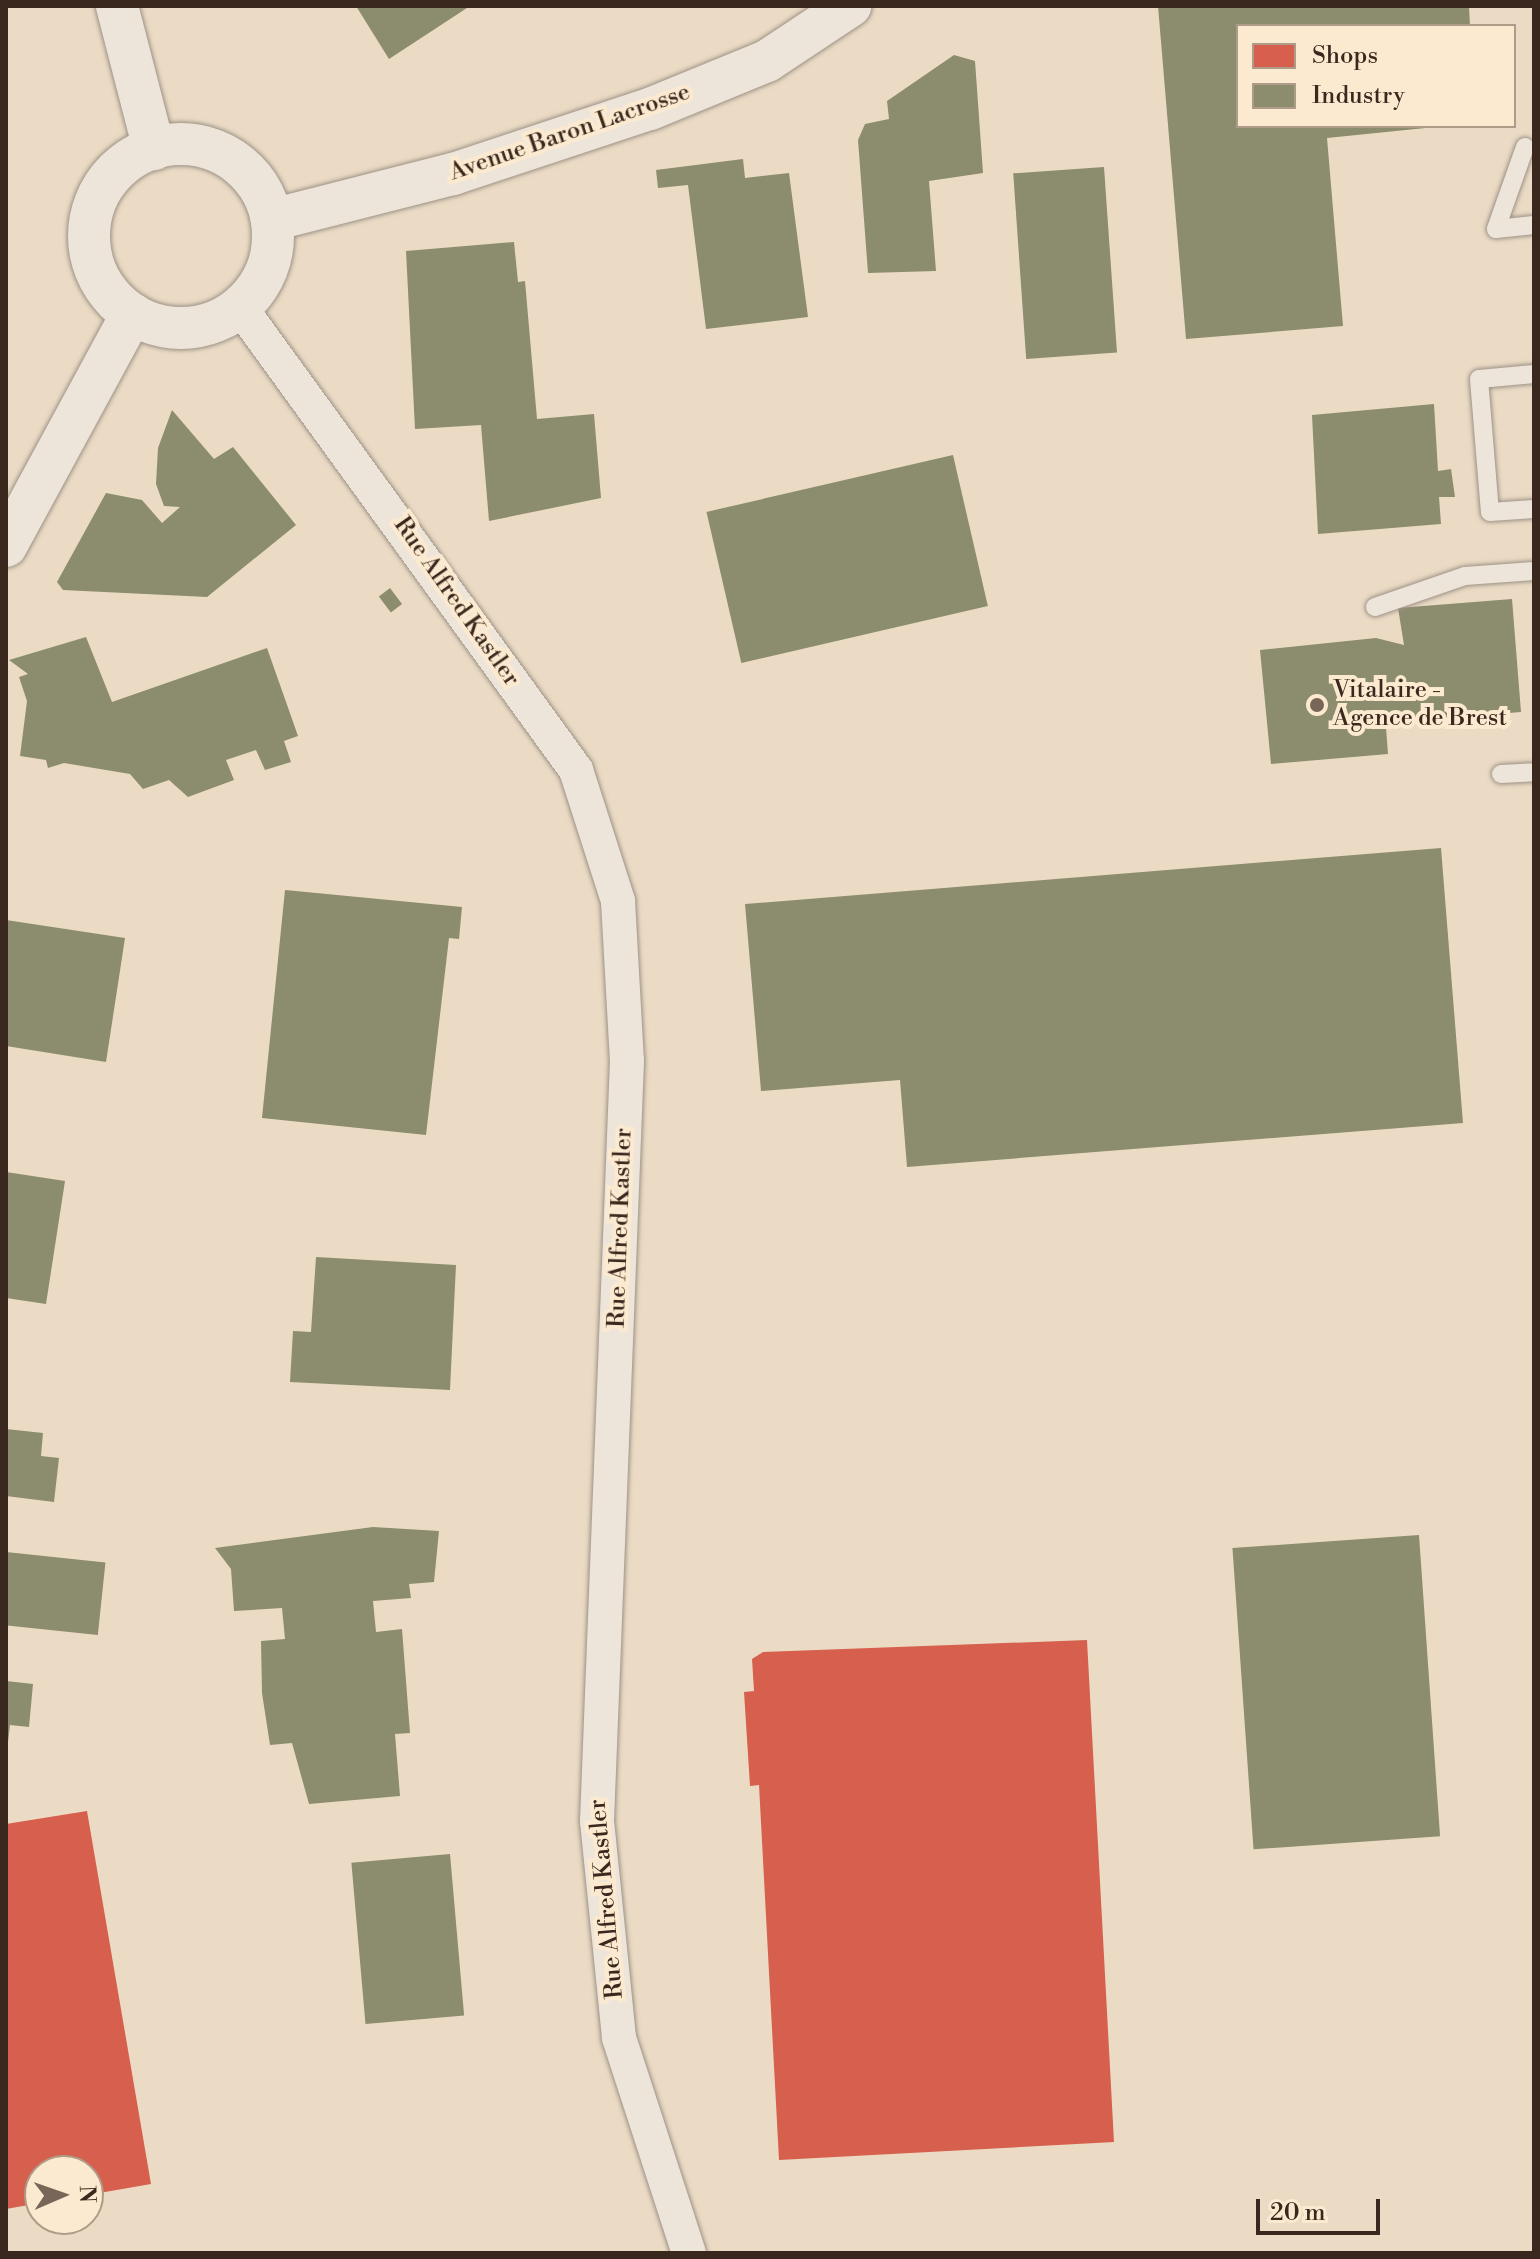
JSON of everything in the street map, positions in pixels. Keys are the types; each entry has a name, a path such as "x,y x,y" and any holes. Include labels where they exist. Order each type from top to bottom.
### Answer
{"street":[{"path":"117,6 154,149"},
{"name":"Avenue Baron Lacrosse","path":"272,220 453,174 650,109 767,61 850,6"},
{"path":"176,143 227,155 249,172 272,220 268,268 240,307 187,329 132,314 95,270 92,212 124,163 154,149 176,143"},
{"name":"Rue Alfred Kastler","path":"240,307 576,770 618,901 627,1061 597,1821 619,2038 689,2253"},
{"path":"6,546 132,314"}],"lane":[{"path":"1525,147 1496,229 1534,225"},
{"path":"1534,374 1479,379 1490,512 1534,509"},
{"path":"1375,607 1465,576 1534,571"},
{"path":"1501,774 1534,772"}],"building: Shops":[{"path":"1087,1640 1114,2142 779,2160 759,1785 750,1786 744,1692 754,1691 752,1659 763,1652"},
{"path":"87,1811 151,2184 104,2192 104,2155 24,2155 24,2206 6,2209 6,1824"}],"building: Industry":[{"path":"356,6 470,6 389,59"},
{"path":"1158,6 1469,6 1470,24 1236,24 1236,128 1425,128 1327,138 1343,326 1186,339"},
{"path":"954,55 975,61 983,173 929,181 936,271 868,273 858,140 865,124 889,119 887,101"},
{"path":"743,159 745,178 789,173 808,317 706,329 688,185 658,188 656,170"},
{"path":"1104,167 1117,353 1026,359 1013,173"},
{"path":"514,242 518,282 525,281 537,419 594,414 601,498 489,521 481,425 415,429 406,251"},
{"path":"1434,404 1438,471 1451,469 1455,497 1439,497 1441,524 1318,534 1312,415"},
{"path":"172,410 214,459 233,447 296,525 207,597 63,590 57,582 106,493 142,500 162,523 180,507 164,506 156,484 158,448"},
{"path":"953,455 988,606 741,663 706,512"},
{"path":"390,588 402,604 391,612 379,596"},
{"path":"1512,599 1521,712 1406,721 1405,712 1385,714 1388,754 1271,764 1260,650 1376,638 1404,645 1398,608"},
{"path":"86,637 112,702 267,648 298,736 284,741 291,762 265,770 256,750 226,760 234,780 188,797 169,780 143,789 130,774 64,763 48,768 46,760 20,756 27,701 19,677 28,674 9,660"},
{"path":"1441,848 1463,1123 907,1167 900,1080 761,1091 745,904"},
{"path":"285,890 462,907 459,939 449,938 426,1135 262,1118"},
{"path":"6,920 125,938 106,1062 6,1046"},
{"path":"6,1172 65,1181 46,1304 6,1298"},
{"path":"316,1257 456,1265 450,1390 290,1382 293,1331 311,1332"},
{"path":"6,1429 43,1433 41,1456 59,1458 54,1502 6,1496"},
{"path":"373,1527 439,1531 434,1582 409,1584 411,1598 373,1601 376,1632 402,1629 410,1733 395,1734 400,1796 309,1804 292,1743 270,1745 262,1693 261,1641 285,1639 282,1608 234,1611 231,1569 215,1548"},
{"path":"1419,1535 1440,1836 1254,1849 1232,1548"},
{"path":"6,1552 105,1562 98,1635 6,1625"},
{"path":"6,1681 33,1684 29,1727 10,1725 8,1742"},
{"path":"450,1854 464,2015 365,2024 351,1863"}],"place":[{"name":"Vitalaire - Agence de Brest","path":"1317,705"}]}
